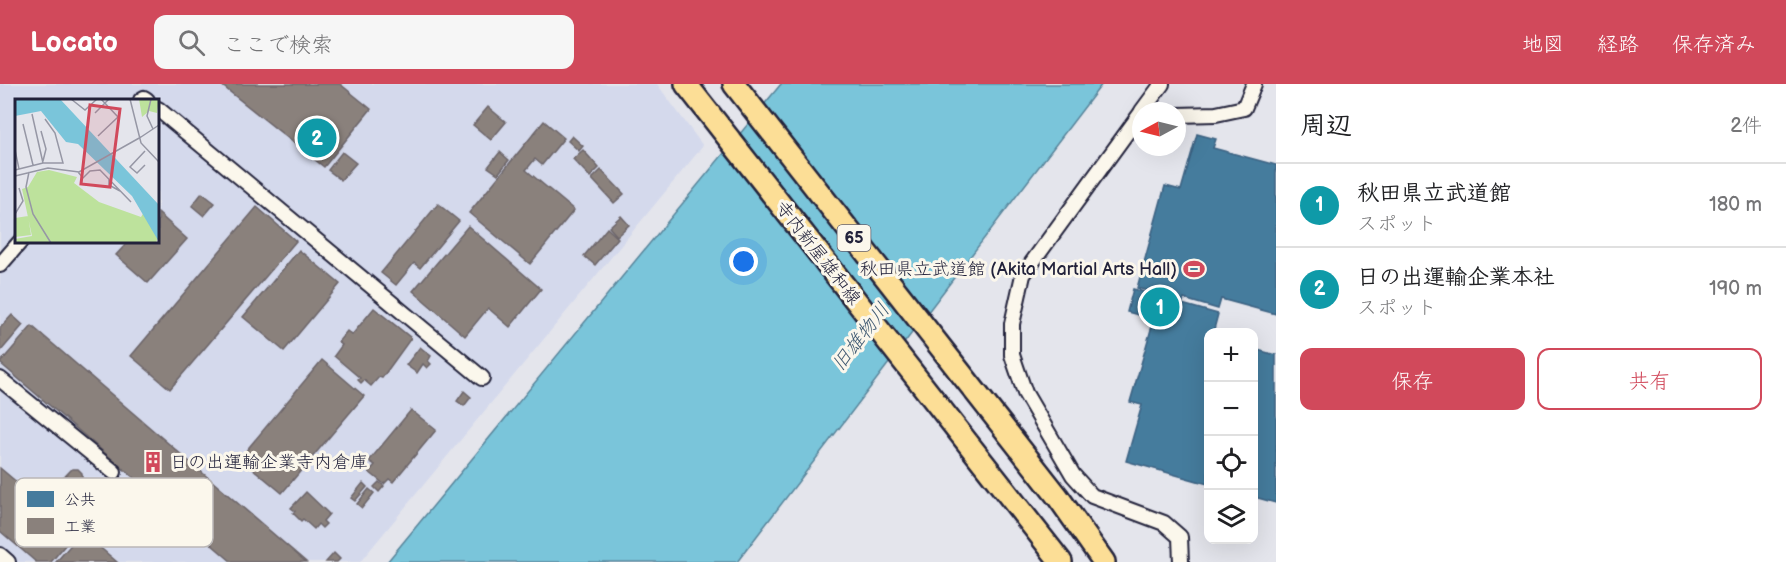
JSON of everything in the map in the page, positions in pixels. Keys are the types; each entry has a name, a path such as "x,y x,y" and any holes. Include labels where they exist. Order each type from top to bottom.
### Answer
{"main road":[{"name":"寺内新屋雄和線","path":"686,84 1061,562"},
{"name":"寺内新屋雄和線","path":"734,84 1058,497 1104,562"}],"street":[{"path":"1149,102 1162,84"},
{"path":"1186,115 1216,114 1244,108 1254,84"},
{"path":"159,110 482,378"},
{"path":"1132,126 1023,275 1012,324 1012,355 1025,393 1073,475 1092,496 1164,523 1180,537 1181,562"},
{"path":"0,265 19,243"},
{"path":"0,379 114,472"},
{"path":"0,555 8,562"}],"shaded area":[{"path":"0,84 657,84 703,146 360,562 0,562"}],"water":[{"name":"旧雄物川","path":"781,84 1102,84 737,562 387,562"}],"building: 公共":[{"path":"1197,134 1216,139 1213,148 1276,165 1276,314 1221,299 1218,309 1184,299 1182,304 1218,314 1214,328 1204,328 1204,483 1126,461 1142,405 1130,402 1154,319 1127,312 1133,289 1159,296 1160,294 1137,288 1165,186 1181,190"},
{"path":"1258,350 1276,355 1276,503 1258,498"}],"building: 工業":[{"path":"220,84 340,84 371,109 324,167"},
{"path":"488,107 506,122 491,140 473,125"},
{"path":"544,121 564,138 542,165 535,159 526,170 574,210 530,264 469,213"},
{"path":"572,136 583,146 579,151 568,141"},
{"path":"583,150 599,168 590,177 573,159"},
{"path":"342,152 356,163 341,180 328,170"},
{"path":"500,152 509,160 498,174 488,167"},
{"path":"601,170 624,194 614,203 592,179"},
{"path":"202,193 215,203 204,216 192,206"},
{"path":"438,204 459,221 420,268 414,263 396,285 381,273"},
{"path":"257,207 296,241 170,389 131,356"},
{"path":"159,214 187,239 148,283 116,255 127,243 159,243"},
{"path":"621,216 629,225 617,236 609,227"},
{"path":"468,226 541,289 510,327 488,308 465,336 413,291"},
{"path":"607,228 618,238 595,265 584,256"},
{"path":"299,250 340,284 284,351 243,317"},
{"path":"374,308 411,338 382,378 379,377 371,386 364,380 361,383 358,380 360,378 334,356 342,345 338,342 347,331 352,335"},
{"path":"12,315 23,325 0,352 0,328"},
{"name":"日の出運輸企業寺内倉庫","path":"32,326 208,478 134,478 0,363"},
{"path":"420,347 431,356 428,361 431,364 427,368 423,364 417,373 406,365"},
{"path":"322,360 364,396 282,493 240,458"},
{"path":"464,391 471,397 464,406 457,401"},
{"path":"411,410 436,430 393,482 389,479 384,484 369,472 375,465 369,461"},
{"path":"0,468 15,481 15,544 0,531"},
{"path":"72,469 78,469 82,473 82,478 63,478"},
{"name":"日の出運輸企業寺内倉庫","path":"213,482 306,562 232,562 213,546"},
{"path":"379,482 384,486 379,492 374,487"},
{"path":"363,483 367,487 355,501 351,498"},
{"path":"369,489 374,493 362,508 357,504"},
{"path":"306,492 329,514 323,521 326,524 322,528 318,524 314,529 293,513 295,511 291,508"},
{"path":"19,547 64,547 51,562 36,562"},
{"path":"69,547 100,547 117,562 56,562"},
{"path":"334,553 340,559 337,562 326,562"}],"place":[{"name":"日の出運輸企業本社","path":"317,138"},
{"name":"秋田県立武道館 (Akita Martial Arts Hall)","path":"1194,269"},
{"name":"秋田県立武道館","path":"1160,307"},
{"name":"日の出運輸企業寺内倉庫","path":"153,462"}]}
